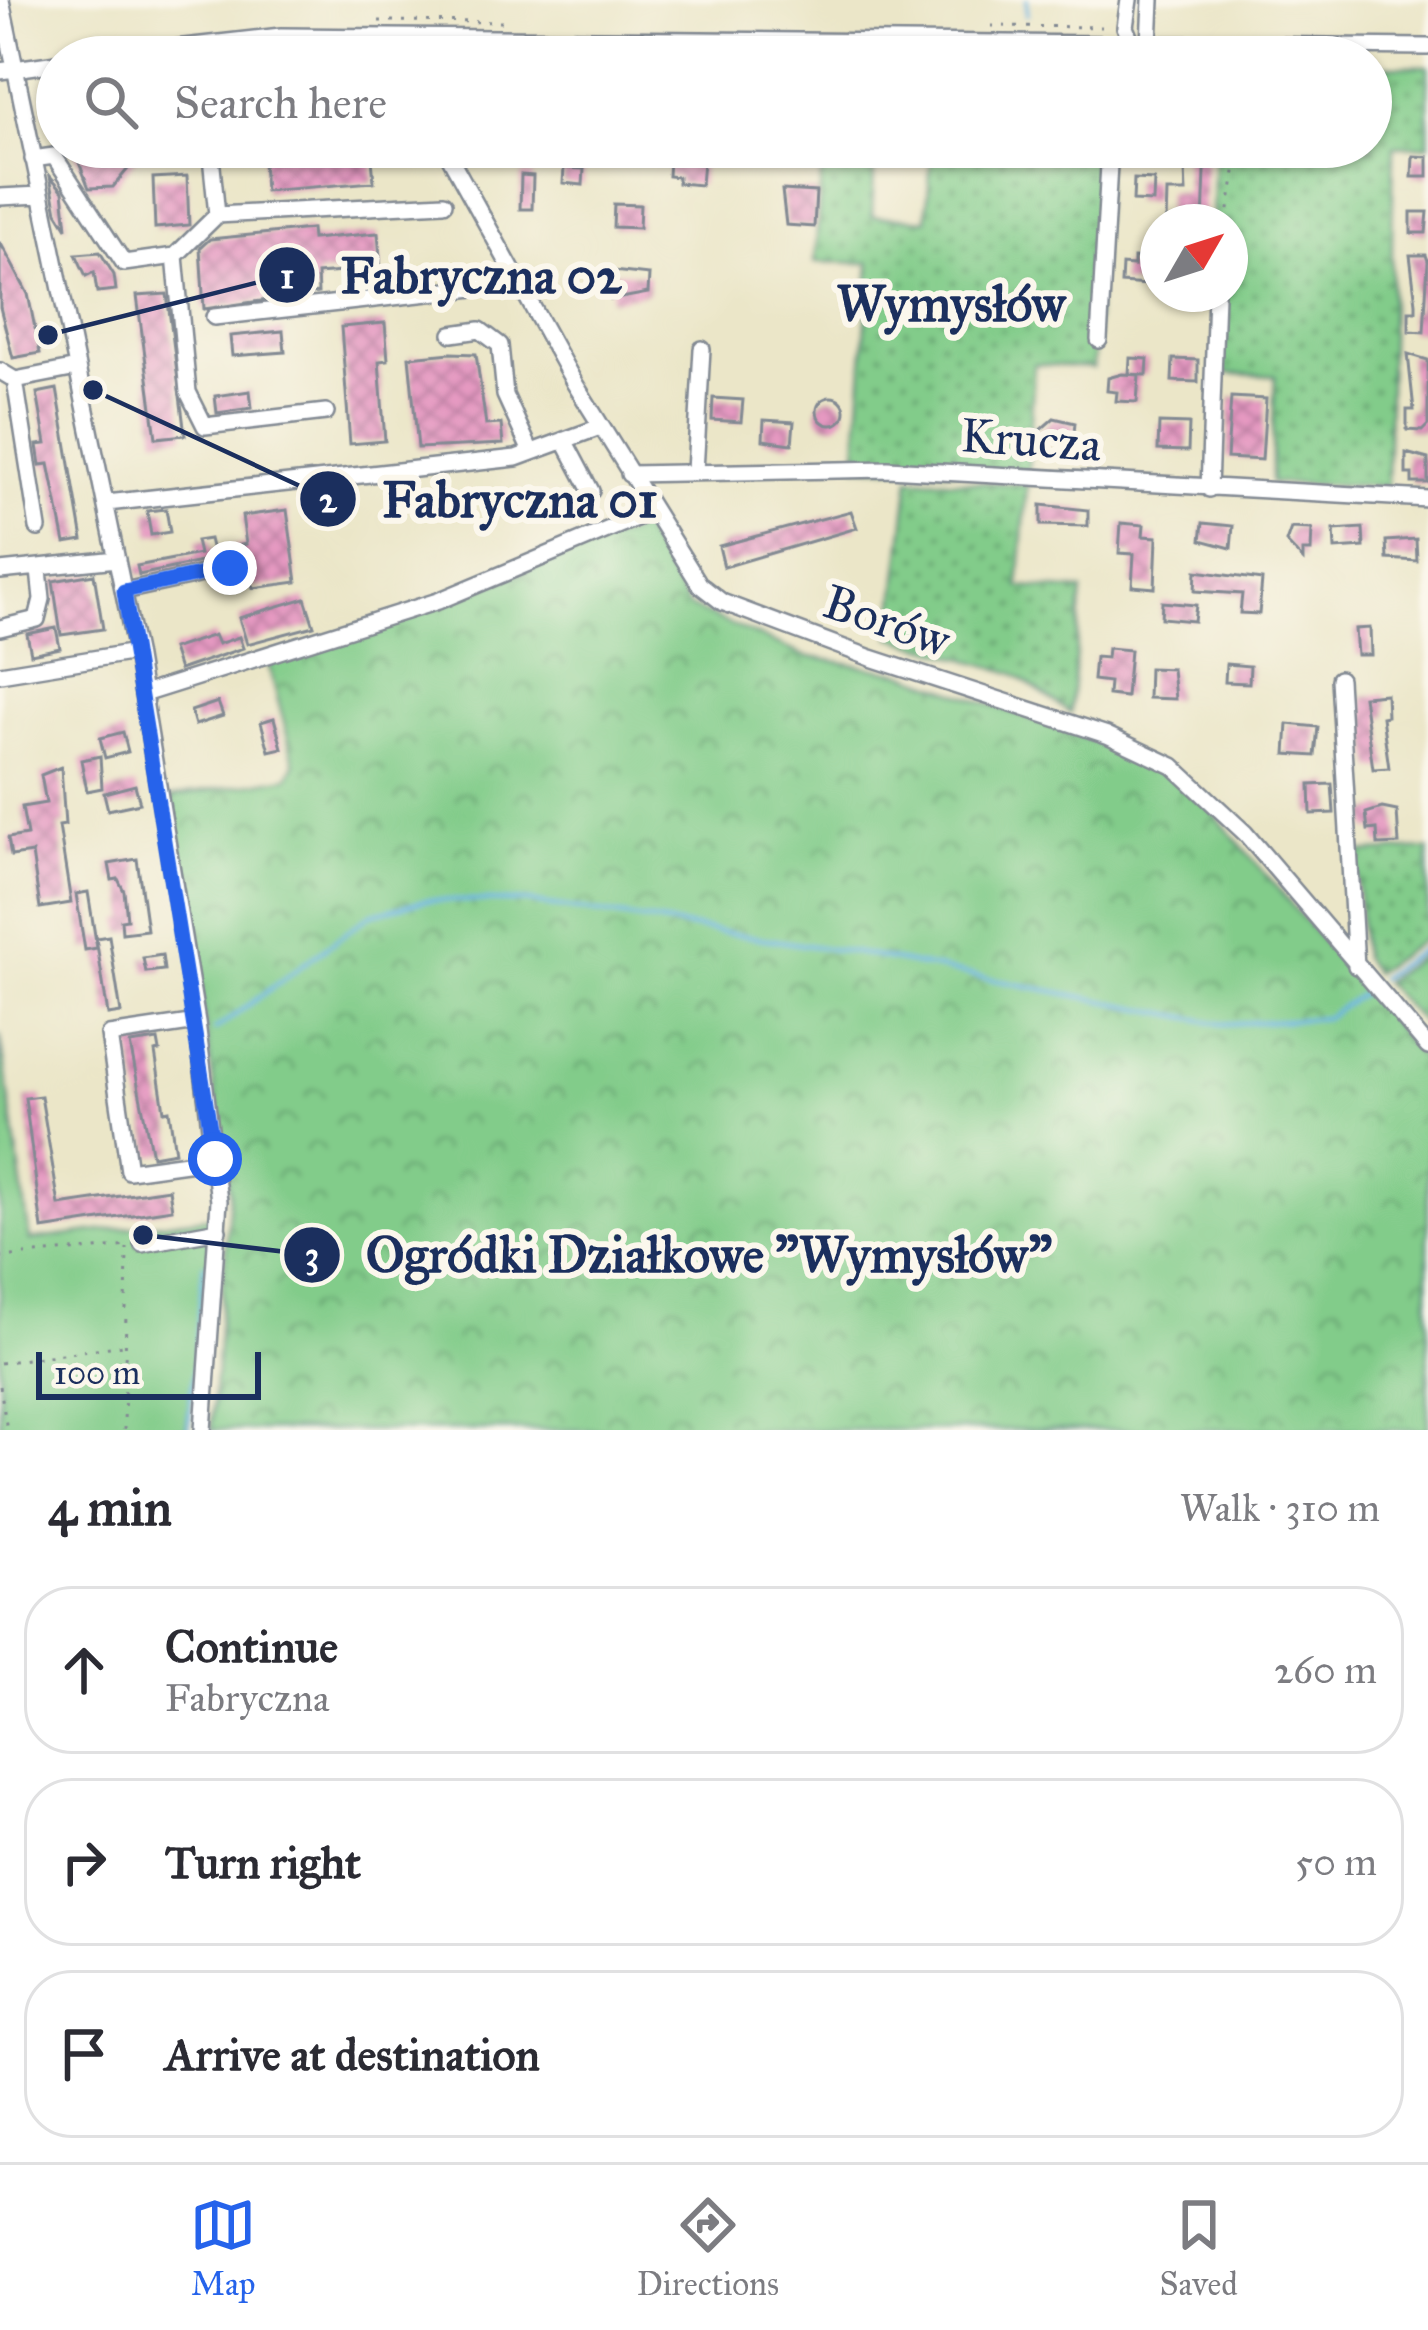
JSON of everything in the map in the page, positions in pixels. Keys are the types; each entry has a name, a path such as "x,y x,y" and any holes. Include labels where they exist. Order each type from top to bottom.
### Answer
{"street":[{"path":"1,0 8,70 33,159 136,652 197,1022 219,1201 203,1430"},
{"path":"1126,36 1129,0"},
{"path":"1133,36 1151,0"},
{"path":"379,36 454,36"},
{"path":"1392,46 1428,46"},
{"path":"62,168 124,262 175,256 217,215 444,203"},
{"path":"212,168 217,215"},
{"name":"Borów","path":"455,168 628,475 700,585 722,602 871,658 1107,735 1173,766 1245,833 1428,1047"},
{"path":"1099,340 1109,168"},
{"path":"0,196 40,195"},
{"path":"175,256 188,392 205,426 326,412"},
{"path":"214,317 518,283"},
{"path":"1209,489 1215,312"},
{"path":"452,334 480,330 500,345 505,395 531,452"},
{"path":"695,471 702,349"},
{"path":"38,528 7,375 77,368"},
{"path":"107,503 531,452 600,427"},
{"path":"564,440 591,491"},
{"name":"Krucza","path":"628,475 888,469 1428,499"},
{"path":"143,694 438,601 650,512"},
{"path":"0,581 8,570 117,559"},
{"path":"124,591 230,568"},
{"path":"0,628 37,619 42,599 39,570"},
{"path":"0,674 136,652"},
{"path":"1340,679 1356,966"},
{"path":"197,1022 109,1035 129,1171 215,1159"},
{"path":"135,1245 218,1230"}],"path":[{"path":"1230,204 1236,168"},
{"path":"0,1256 135,1245 125,1345 124,1430"},
{"path":"0,1363 125,1345"},
{"path":"0,1386 8,1430"}],"green space":[{"path":"1392,66 1428,66 1428,145 1394,146 1387,486 1271,483 1275,376 1218,373 1220,312 1248,312 1248,204 1212,204 1213,168 1392,168"},
{"path":"822,168 874,168 872,216 926,220 930,168 1105,168 1093,368 1034,364 1028,474 856,466 870,263 815,262"},
{"path":"910,478 1027,485 1019,587 1082,591 1070,713 1013,673 891,637"},
{"path":"641,529 689,607 805,656 903,673 1131,755 1205,803 1428,1066 1428,1430 211,1430 230,1193 171,797 288,777 295,764 268,663"},
{"path":"1428,849 1428,936 1374,973 1362,958 1356,853"},
{"path":"1428,951 1428,1029 1383,982"},
{"path":"0,1033 30,1240 208,1217 218,1230 186,1430 0,1430"}],"building":[{"path":"1413,156 1428,157 1428,177 1412,177"},
{"path":"81,168 129,168 113,187 89,188"},
{"path":"263,168 373,168 374,182 265,191"},
{"path":"564,168 584,169 583,185 563,183"},
{"path":"668,168 702,168 701,185 678,183 678,177 668,176"},
{"path":"1185,168 1205,168 1204,204 1167,204 1167,192 1186,192"},
{"path":"521,175 533,176 532,209 520,209"},
{"path":"50,176 63,191 67,228 57,212"},
{"path":"187,176 189,225 155,228 153,178"},
{"path":"1134,179 1154,180 1153,202 1133,201"},
{"path":"782,190 816,192 814,227 786,225"},
{"path":"614,204 640,205 639,228 613,227"},
{"path":"1411,212 1428,212 1426,233 1411,233"},
{"path":"311,229 312,239 378,233 381,269 317,274 318,293 204,309 200,248 210,239"},
{"path":"0,242 28,294 40,353 13,358 0,307"},
{"path":"100,252 114,275 116,290 97,292 94,272 86,276 76,254"},
{"path":"1410,255 1426,255 1428,261 1424,332 1409,331 1409,311 1416,311"},
{"path":"1134,258 1140,258 1140,284 1121,283 1122,265 1134,266"},
{"path":"613,271 649,275 648,293 611,300"},
{"path":"167,294 185,435 156,438 137,296"},
{"path":"385,323 388,360 379,361 385,441 350,444 341,327"},
{"path":"283,331 285,352 232,356 230,336"},
{"path":"476,354 486,425 501,424 503,444 418,448 409,357"},
{"path":"1408,354 1428,360 1428,425 1422,431 1407,430 1407,410 1414,410"},
{"path":"1130,358 1148,359 1147,375 1129,374"},
{"path":"1173,359 1198,360 1198,382 1172,381"},
{"path":"1139,375 1137,402 1116,401 1117,392 1107,391 1108,378"},
{"path":"57,389 83,540 65,543 49,464 40,465 37,445 46,444 37,393"},
{"path":"250,391 252,408 217,413 215,396"},
{"path":"831,397 841,401 845,411 841,421 831,425 821,421 817,411 821,401"},
{"path":"1231,397 1266,399 1262,460 1227,458"},
{"path":"713,398 743,400 741,422 712,420"},
{"path":"1054,418 1075,423 1073,443 1042,442 1039,431"},
{"path":"764,420 794,422 792,444 763,440"},
{"path":"1159,423 1189,424 1188,451 1158,450"},
{"path":"1406,453 1428,459 1428,483 1412,483 1412,474 1406,474"},
{"path":"1041,505 1088,510 1088,526 1041,525"},
{"path":"166,509 170,532 151,535 147,511"},
{"path":"287,510 297,582 253,588 248,557 229,556 139,575 137,566 199,554 196,541 209,539 212,551 246,544 242,516"},
{"path":"851,511 857,528 724,567 719,546"},
{"path":"1121,523 1144,525 1143,536 1157,537 1155,588 1132,586 1134,554 1119,553"},
{"path":"1203,523 1233,526 1231,548 1201,540"},
{"path":"1291,528 1312,529 1311,551 1303,551 1303,560 1286,542"},
{"path":"1363,528 1364,547 1335,549 1334,530"},
{"path":"1416,539 1417,561 1387,559 1386,541"},
{"path":"1196,571 1262,580 1259,614 1240,613 1242,594 1195,591"},
{"path":"94,574 103,629 61,635 53,581"},
{"path":"305,598 314,626 247,644 239,618"},
{"path":"1162,602 1196,605 1194,621 1161,618"},
{"path":"56,628 60,648 31,654 27,634"},
{"path":"1370,628 1371,655 1357,655 1355,629"},
{"path":"214,635 218,644 239,637 243,648 179,670 172,649"},
{"path":"1108,648 1130,650 1126,697 1108,695 1109,682 1093,680 1095,657 1107,658"},
{"path":"1226,664 1250,666 1249,683 1225,682"},
{"path":"1149,668 1172,669 1175,699 1148,698"},
{"path":"1386,694 1387,716 1382,717 1389,768 1373,769 1363,696"},
{"path":"218,702 223,716 195,725 191,711"},
{"path":"274,718 282,748 269,751 261,722"},
{"path":"1288,724 1318,727 1315,756 1286,754"},
{"path":"123,732 128,752 105,758 100,738"},
{"path":"100,756 102,788 87,791 81,760"},
{"path":"61,767 65,825 59,826 71,903 40,908 32,853 11,856 8,838 27,835 22,807 46,803 41,775"},
{"path":"1332,784 1334,813 1311,814 1310,785"},
{"path":"135,785 140,803 108,810 104,793"},
{"path":"1382,808 1397,811 1399,844 1378,845 1377,829 1368,830 1366,813"},
{"path":"137,859 147,930 122,933 121,920 127,919 124,891 118,879 112,880 109,864"},
{"path":"88,892 97,948 85,950 76,894"},
{"path":"109,936 121,1013 108,1015 96,938"},
{"path":"162,955 164,970 146,972 143,958"},
{"path":"158,1040 160,1051 155,1052 175,1152 152,1156 130,1044"},
{"path":"41,1096 59,1205 169,1189 172,1209 42,1229 25,1098"}],"waterway":[{"path":"1027,0 1027,14"},
{"path":"215,1030 371,914 426,900 527,902 857,953 1222,1024 1325,1018 1363,992"},
{"path":"1380,978 1428,945"},
{"path":"188,1430 204,1265"}],"place":[{"name":"Fabryczna 02","path":"48,335"},
{"name":"Fabryczna 01","path":"93,390"},
{"name":"Ogródki Działkowe \"Wymysłów\"","path":"143,1235"}],"district":[{"name":"Wymysłów","path":"951,303"}],"route":[{"path":"215,1159 197,1022 124,591 230,568"}]}
